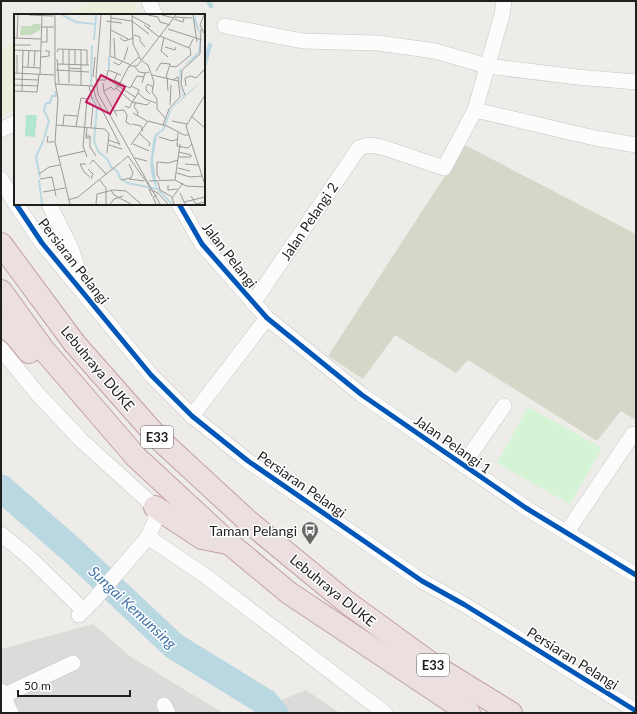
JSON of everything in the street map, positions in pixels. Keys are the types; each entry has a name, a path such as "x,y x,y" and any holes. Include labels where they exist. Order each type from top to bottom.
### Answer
{"highway":[{"name":"Lebuhraya DUKE","path":"1,244 75,344 159,439 249,522 345,601 433,665 510,713"},
{"name":"Lebuhraya DUKE","path":"1,292 43,349 136,457 230,544 289,593 469,713"},
{"path":"1,323 15,335 103,440 122,455 136,457"},
{"path":"155,507 202,538 230,544"},
{"path":"426,685 457,713"},
{"path":"487,699 519,713"}],"street":[{"path":"149,1 155,14"},
{"path":"504,1 502,15 475,110 595,138 636,145"},
{"path":"225,26 303,41 378,43 435,51 487,66 577,77 636,82"},
{"name":"Jalan Pelangi 2","path":"253,303 359,148 375,146 444,168 475,110"},
{"path":"1,130 14,124"},
{"name":"Persiaran Pelangi","path":"1,179 14,202"},
{"name":"Persiaran Pelangi","path":"16,205 42,243 151,376 192,416 248,461 422,581 465,605 636,711"},
{"path":"50,205 71,248 89,300"},
{"name":"Jalan Pelangi","path":"180,205 202,244 267,318"},
{"path":"192,416 267,318"},
{"name":"Jalan Pelangi 1","path":"267,318 362,395 526,508 636,576"},
{"path":"1,349 36,392 81,440 155,507 155,521 148,536 85,609 29,557 1,534"},
{"path":"463,465 504,406"},
{"path":"567,532 633,434"},
{"path":"148,536 213,581 385,713"},
{"path":"11,713 2,694 73,663"}],"shaded area":[{"path":"465,145 636,234 636,420 621,411 597,441 468,360 456,373 395,335 363,379 328,356"},
{"path":"93,624 131,657 223,713 1,713 1,649"},
{"path":"306,690 340,713 250,713"}],"green space":[{"path":"92,1 133,1 139,14 68,14"},
{"path":"14,43 14,110 1,117 1,50"},
{"path":"528,407 602,448 570,504 497,463"}],"waterway":[{"path":"208,1 211,6"},
{"path":"205,62 210,45"},
{"name":"Sungai Kemunsing","path":"1,488 74,552 174,646 265,702 275,713"}],"cycle path":[{"path":"17,205 42,243 151,375 192,416 248,461 422,581 465,605 636,711"},
{"path":"180,205 202,244 267,318 362,395 526,508 636,575"}],"place":[{"name":"Taman Pelangi","path":"310,545"}]}
